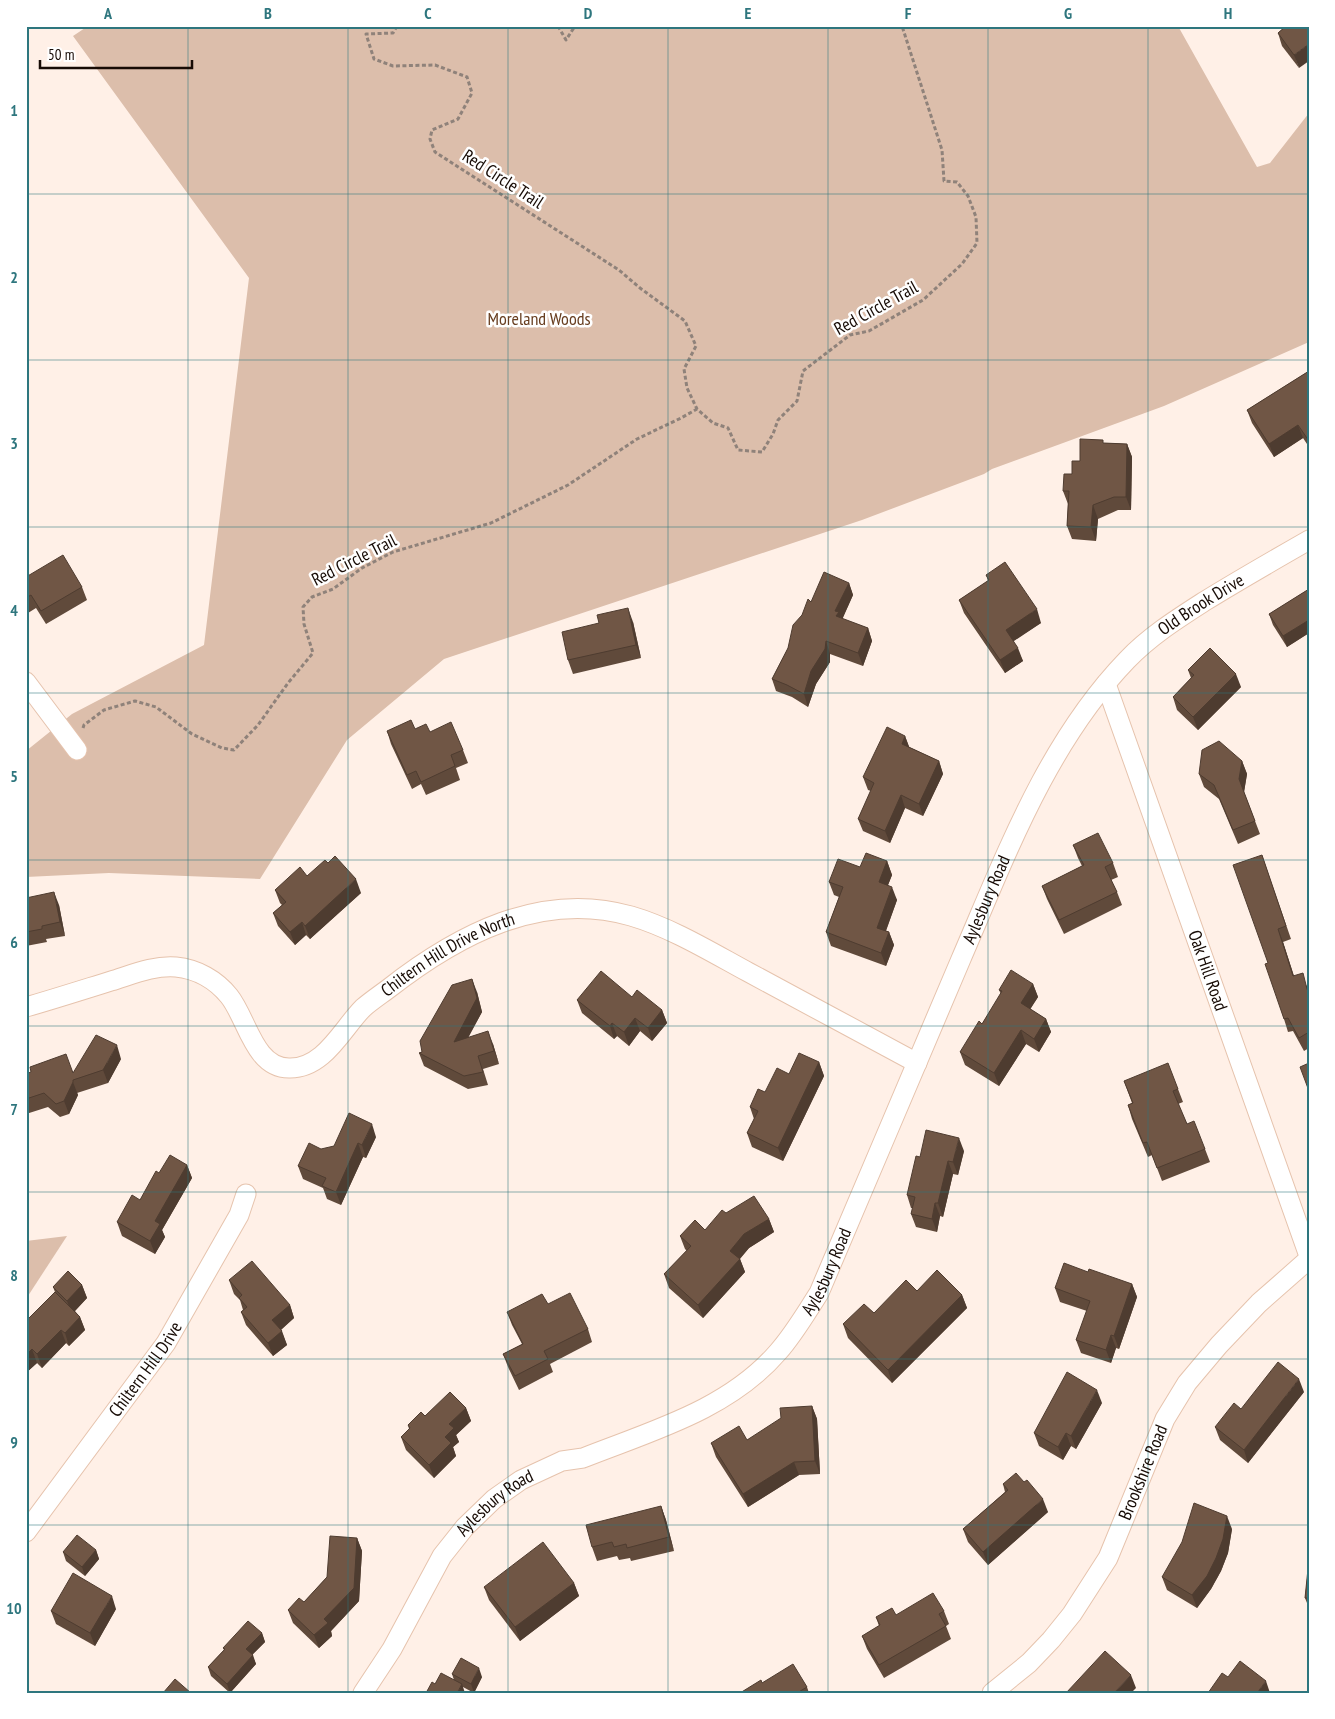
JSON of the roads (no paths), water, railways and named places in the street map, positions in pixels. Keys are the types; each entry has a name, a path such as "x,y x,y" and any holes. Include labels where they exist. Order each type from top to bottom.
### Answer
{"street":[{"name":"Old Brook Drive","path":"1106,684 1126,660 1171,623 1309,540"},
{"path":"26,682 77,750"},
{"name":"Aylesbury Road","path":"363,1693 392,1649 442,1556 465,1527 494,1499 521,1480 562,1461 583,1458 706,1408 740,1387 778,1353 792,1334 819,1293 1022,818 1065,742 1106,684"},
{"name":"Oak Hill Road","path":"1106,684 1309,1258"},
{"name":"Chiltern Hill Drive North","path":"26,1007 151,969 174,967 196,971 214,981 230,997 261,1054 276,1066 290,1068 308,1064 324,1053 363,1008 428,959 473,933 497,923 523,916 561,910 584,910 630,916 651,923 693,942 917,1063"},
{"name":"Chiltern Hill Drive","path":"26,1532 166,1343 239,1215 246,1194"},
{"name":"Brookshire Road","path":"992,1693 1029,1662 1051,1640 1072,1614 1108,1558 1165,1419 1188,1383 1219,1344 1309,1258"}],"park label":[{"name":"Moreland Woods","path":"539,319"}]}
